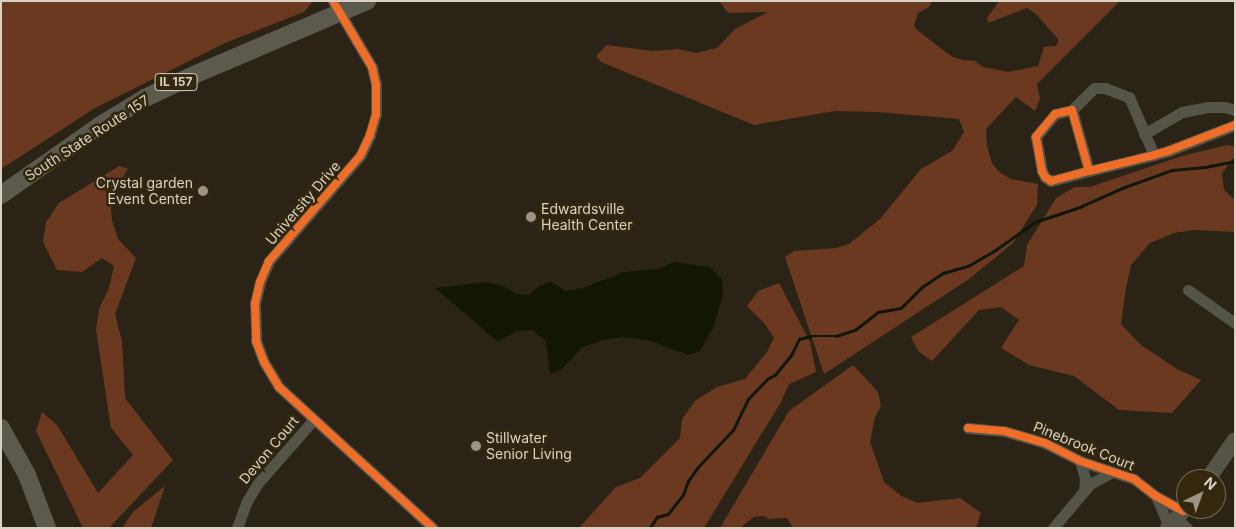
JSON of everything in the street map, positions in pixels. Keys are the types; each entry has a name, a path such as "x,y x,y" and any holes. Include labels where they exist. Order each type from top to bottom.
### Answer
{"main road":[{"name":"South State Route 157","path":"1,195 99,126 145,98 336,8 367,1"},
{"path":"1,428 27,475 47,528"}],"street":[{"name":"University Drive","path":"336,8 353,32 372,67 376,85 376,114 370,134 360,156 269,261 260,282 255,303 254,324 256,341 264,362 279,387 433,528"},
{"path":"1154,155 1129,97 1105,88 1094,88 1072,110 1055,114 1036,137 1042,171 1045,177 1051,181 1154,155 1235,125"},
{"path":"1144,134 1182,112 1225,107 1235,110"},
{"path":"1072,110 1089,171"},
{"path":"1188,290 1235,323"},
{"name":"Devon Court","path":"237,528 247,501 258,482 314,420"},
{"name":"Pinebrook Court","path":"968,428 1004,431 1026,436 1080,461 1111,473 1134,479 1156,496 1178,520"},
{"path":"1215,469 1235,440"},
{"name":"Pinebrook Court","path":"1080,461 1085,478 1084,491"},
{"name":"Pinebrook Court","path":"1053,528 1090,484 1111,473"},
{"name":"Pinebrook Court","path":"1156,496 1178,520"}],"shaded area":[{"path":"1,1 313,1 304,12 225,43 95,108 1,169"},
{"path":"719,1 932,1 929,7 918,13 914,26 917,30 951,56 962,60 975,61 983,67 1008,72 1038,66 1044,47 1056,46 1059,40 1036,14 1027,8 988,23 987,18 999,1 1120,1 1037,84 1040,99 1035,111 1016,97 986,129 987,146 992,163 999,172 1011,179 1038,184 1037,205 1013,243 969,279 824,374 785,257 794,251 836,248 849,244 880,219 921,169 952,151 964,132 959,119 877,112 835,111 754,125 601,62 596,56 607,45 653,51 678,49 696,53 717,48 735,29 768,12 728,13"},
{"path":"1227,145 1235,147 1235,156 1222,173 1224,190 1235,200 1235,232 1194,230 1174,233 1150,243 1131,265 1126,288 1121,324 1141,345 1177,369 1201,380 1172,413 1119,410 1074,376 1029,365 1001,348 1019,320 1001,307 979,310 932,361 918,351 911,337 1024,266 1027,245 1056,198 1075,187 1090,187 1182,156"},
{"path":"119,166 128,169 110,198 112,220 118,239 136,258 115,314 122,341 125,398 173,460 109,528 83,528 36,431 42,412 57,425 98,493 133,455 111,428 96,330 99,309 109,288 114,266 102,258 82,272 57,270 43,242 46,222 59,203"},
{"path":"674,262 709,267 722,279 723,295 713,328 700,351 688,355 648,340 622,337 600,341 581,348 562,369 550,374 546,341 532,330 516,331 498,342 435,288 486,282 503,286 517,294 529,295 539,286 551,282 566,291 583,288 624,272 658,269"},
{"path":"779,283 810,342 816,372 789,384 781,402 704,528 579,528 616,487 640,478 680,438 682,419 695,401 717,387 745,379 767,352 774,338 764,323 747,306 758,291"},
{"path":"853,365 878,392 881,406 875,417 870,442 884,482 901,496 918,503 960,498 981,513 976,528 793,528 787,518 769,519 764,516 754,517 740,528 720,528 789,411"},
{"path":"165,486 151,528 122,528 133,512"}],"waterway":[{"path":"650,528 657,517 668,514 683,495 688,481 698,467 733,430 748,399 767,379 775,375 791,355 799,339 811,336 836,336 855,330 878,312 901,308 922,287 943,273 968,266 994,251 1035,222 1080,207 1122,188 1172,170 1205,167 1235,161"}],"cycle path":[{"path":"333,1 372,67 376,85 376,114 370,135 360,156 269,261 260,282 255,303 256,341 264,362 279,387 433,528"},
{"path":"1089,171 1072,110 1055,114 1036,137 1042,171 1045,177 1051,181 1168,151 1235,125"},
{"path":"968,428 1004,431 1045,443 1080,461 1134,479 1156,496 1176,507"}],"place":[{"name":"Crystal garden Event Center","path":"203,191"},
{"name":"Edwardsville Health Center","path":"531,217"},
{"name":"Stillwater Senior Living","path":"476,446"}]}
